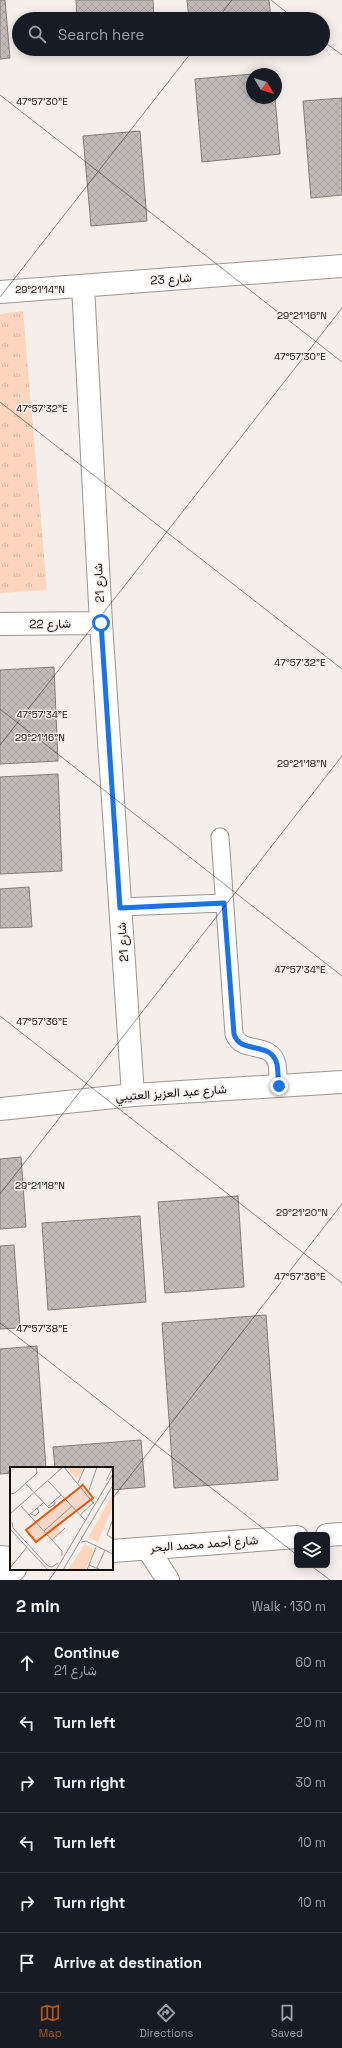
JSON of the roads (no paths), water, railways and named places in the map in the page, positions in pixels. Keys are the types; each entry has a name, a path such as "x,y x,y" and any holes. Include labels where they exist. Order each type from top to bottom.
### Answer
{"street":[{"name":"شارع 23","path":"0,292 342,266"},
{"name":"شارع 21","path":"83,286 101,623 133,1095"},
{"name":"شارع 22","path":"0,624 101,623"},
{"name":"شارع عبد العزيز العتيبي","path":"0,1109 133,1095 342,1082"},
{"path":"330,1535 342,1534"},
{"name":"شارع أحمد محمد البحر","path":"113,1552 294,1537"},
{"path":"148,1549 168,1580"},
{"path":"0,1557 10,1558"},
{"path":"1,1580 13,1570"}],"lane":[{"path":"220,837 234,1034 236,1041 244,1046 264,1049 272,1055 276,1063 279,1086"},
{"path":"120,908 224,903"}]}
